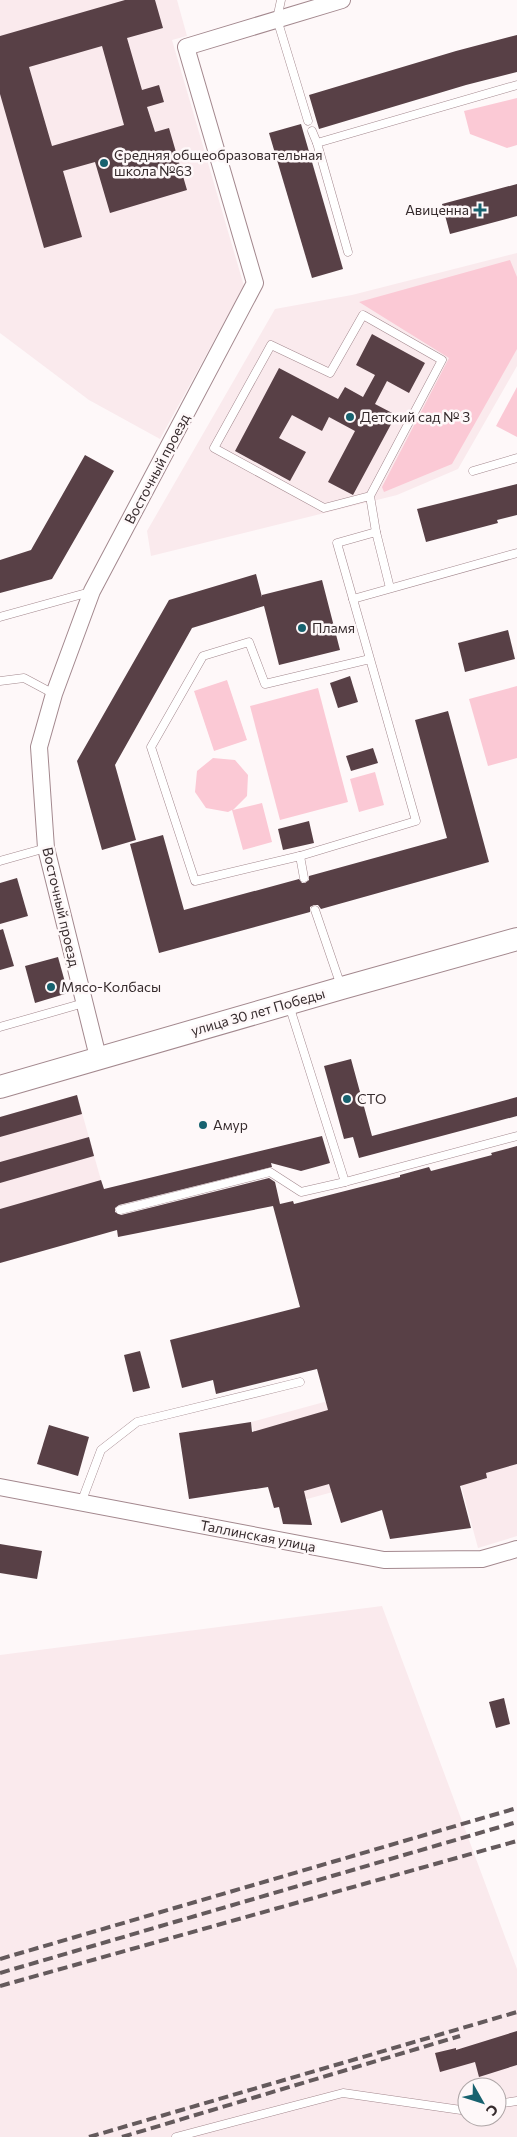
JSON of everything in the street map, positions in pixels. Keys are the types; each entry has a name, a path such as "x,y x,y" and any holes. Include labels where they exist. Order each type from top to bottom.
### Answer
{"street":[{"name":"Восточный проезд","path":"98,1057 46,848 38,747 54,694 92,591 255,283 186,47 342,0"},
{"name":"улица 30 лет Победы","path":"0,1087 50,1074 98,1057 517,939"},
{"name":"Таллинская улица","path":"0,1487 384,1560 482,1559 517,1549"}],"lane":[{"path":"281,0 277,20 308,121"},
{"path":"317,143 517,85"},
{"path":"312,131 348,252"},
{"path":"370,496 324,508 214,448 271,345 330,373 363,315 442,360 370,496 376,532 390,588"},
{"path":"474,471 517,458"},
{"path":"370,659 266,684 249,642 203,656 151,747 196,881 300,856 416,820 337,543 376,532"},
{"path":"353,599 517,553"},
{"path":"0,617 92,591"},
{"path":"0,681 24,678 54,694"},
{"path":"0,861 46,848"},
{"path":"300,856 304,878"},
{"path":"315,910 342,988"},
{"path":"288,1003 345,1182"},
{"path":"0,1027 84,1004"},
{"path":"120,1210 270,1172 300,1192 345,1182 517,1136"},
{"path":"81,1503 101,1450 137,1422 300,1382"},
{"path":"176,2137 343,2093 457,2109"}],"shaded area":[{"name":"Средняя общеобразовательная школа №63","path":"0,0 177,0 187,36 172,40 244,286 160,439 89,400 0,333"},
{"path":"517,98 517,145 507,148 470,134 464,111"},
{"name":"Детский сад № 3","path":"517,253 517,366 458,469 397,495 151,556 147,531 275,309 352,295"},
{"path":"510,260 517,277 517,349 452,464 384,492 382,487 449,358 359,302"},
{"path":"517,387 517,437 496,426"},
{"path":"227,680 247,740 214,751 194,691"},
{"path":"517,686 517,758 488,766 469,699"},
{"path":"318,688 348,802 280,820 250,706"},
{"path":"213,758 235,760 248,775 247,796 233,810 262,803 272,842 243,850 232,810 228,812 206,808 195,792 197,771"},
{"path":"375,772 384,805 359,812 350,779"},
{"path":"77,1095 115,1230 0,1263 0,1117"},
{"path":"517,1349 517,1536 478,1548 454,1459 274,1508 251,1422"},
{"path":"382,1606 517,1969 517,2137 0,2137 0,1655"}],"building":[{"path":"125,0 155,0 163,28 127,38 142,90 159,85 164,102 147,107 155,132 169,128 187,190 110,213 95,162 63,171 82,237 44,248 0,94 0,36","holes":["102,46 124,125 52,146 29,67"]},
{"path":"517,35 517,72 466,85 319,129 309,95 456,51"},
{"path":"301,124 343,269 312,278 269,133"},
{"name":"Авиценна","path":"517,184 517,216 450,234 442,204"},
{"path":"372,334 425,363 409,393 387,381 375,404 396,415 353,495 328,482 355,431 329,417 322,431 292,415 279,438 306,452 290,481 235,451 279,368 338,399 345,387 363,397 375,375 356,365"},
{"path":"85,455 114,471 52,579 0,593 0,560 31,550"},
{"path":"517,484 517,515 497,520 498,523 426,542 417,509"},
{"path":"256,574 262,597 262,595 322,580 340,650 279,665 264,606 192,628 115,765 136,840 102,850 77,761 169,600"},
{"path":"508,630 515,659 465,672 458,643"},
{"path":"350,676 358,702 338,708 330,683"},
{"path":"448,711 489,862 321,909 318,905 314,905 310,907 310,912 159,953 130,844 163,835 184,910 299,879 302,883 305,883 309,880 309,876 447,838 415,720"},
{"path":"373,748 378,763 351,771 346,756"},
{"path":"309,821 314,843 283,850 278,829"},
{"path":"17,878 28,916 0,924 0,883"},
{"path":"3,929 14,966 0,970 0,930"},
{"path":"58,957 68,993 35,1003 25,966"},
{"path":"351,1059 372,1136 517,1097 517,1116 359,1158 353,1137 344,1139 324,1066"},
{"path":"77,1095 82,1114 0,1137 0,1117"},
{"path":"322,1136 330,1163 301,1171 271,1163 272,1167 119,1205 115,1208 115,1212 121,1215 269,1178 275,1182 280,1204 293,1201 294,1204 400,1177 400,1175 429,1167 431,1171 492,1155 491,1153 517,1146 517,1464 486,1473 487,1478 460,1486 471,1528 390,1539 382,1510 341,1523 329,1484 304,1491 312,1525 283,1524 279,1507 274,1508 268,1487 189,1499 179,1433 251,1422 252,1432 328,1410 317,1369 216,1394 213,1380 182,1388 170,1340 300,1307 273,1206 118,1237 117,1230 0,1263 0,1209 101,1180 104,1189"},
{"path":"89,1137 94,1156 0,1183 0,1162"},
{"path":"140,1351 150,1388 133,1392 124,1355"},
{"path":"49,1425 89,1437 78,1476 37,1464"},
{"path":"0,1544 42,1551 37,1579 0,1573"},
{"path":"504,1698 510,1724 496,1728 489,1702"},
{"path":"517,2031 517,2065 479,2077 475,2062 440,2072 435,2053 456,2048 456,2050"}],"railway":[{"path":"0,1959 517,1808"},
{"path":"0,1973 517,1822"},
{"path":"0,1986 517,1841"},
{"path":"89,2137 517,2012"},
{"path":"122,2137 460,2036"}],"place":[{"name":"Средняя общеобразовательная школа №63","path":"104,163"},
{"name":"Авиценна","path":"480,210"},
{"name":"Детский сад № 3","path":"350,417"},
{"name":"Пламя","path":"302,628"},
{"name":"Мясо-Колбасы","path":"51,987"},
{"name":"СТО","path":"347,1099"},
{"name":"Амур","path":"203,1125"}]}
